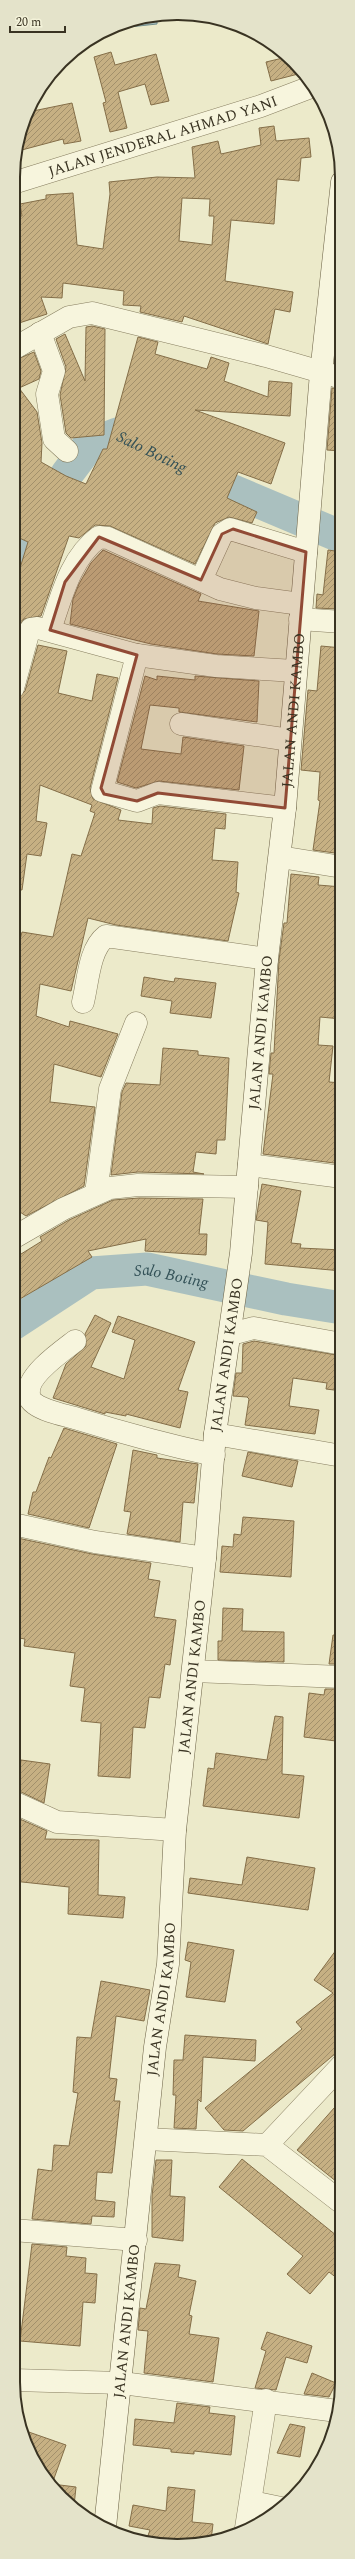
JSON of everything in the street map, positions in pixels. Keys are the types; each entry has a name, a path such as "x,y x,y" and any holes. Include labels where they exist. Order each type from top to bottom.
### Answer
{"street":[{"name":"JALAN JENDERAL AHMAD YANI","path":"20,181 261,106 307,89"},
{"name":"JALAN ANDI KAMBO","path":"106,2522 122,2383 155,2047 168,1964 175,1830 206,1558 214,1445 232,1327 250,1165 267,959 285,808 295,671 321,373 335,246"},
{"path":"20,345 69,317 92,313 266,356 335,376"},
{"path":"40,333 54,371 47,394 54,439 67,451"},
{"path":"201,580 226,530 239,530 306,552"},
{"path":"50,630 66,582 73,569 99,537 108,538 201,580 237,594 335,620"},
{"path":"20,663 28,634 31,629 50,630 137,656 216,666 295,671"},
{"path":"137,656 102,791 136,802 158,793 285,808"},
{"path":"181,724 290,740"},
{"path":"280,857 335,865"},
{"path":"83,1002 94,954 99,941 106,936 267,959"},
{"path":"96,1193 110,1089 136,1023"},
{"path":"250,1165 335,1176"},
{"path":"20,1234 63,1209 96,1193 121,1186 247,1187"},
{"path":"232,1327 254,1328 335,1343"},
{"path":"75,1340 52,1359 32,1381 28,1392 30,1400 36,1405 152,1442 214,1445 335,1455"},
{"path":"20,1526 95,1542 206,1558"},
{"path":"193,1671 335,1677"},
{"path":"20,1805 57,1822 175,1830"},
{"path":"267,2145 335,2072"},
{"path":"146,2139 267,2145 335,2198"},
{"path":"20,2231 136,2240"},
{"path":"20,2380 122,2383 266,2400 332,2410"},
{"path":"247,2523 252,2502 266,2400"},
{"path":"252,2502 273,2506"}],"highlighted area":[{"path":"233,529 306,552 285,808 158,793 137,801 104,794 101,788 137,655 50,630 65,582 99,537 201,580 222,534"}],"water":[{"path":"157,21 157,24 131,27"}],"building":[{"path":"111,52 115,65 156,54 169,101 151,105 145,84 118,92 127,128 110,132 103,103 106,102 94,57"},
{"path":"280,59 296,74 271,81 266,62"},
{"path":"72,103 81,141 64,144 63,139 22,150 28,127 35,111"},
{"path":"274,126 276,141 309,138 311,157 301,158 299,181 277,179 274,224 231,220 225,281 293,292 290,312 275,309 268,344 184,316 182,322 140,312 141,306 123,305 124,291 63,283 62,298 41,297 47,314 20,323 20,216 22,216 20,204 46,199 46,195 73,193 77,245 103,249 110,194 109,182 157,177 195,178 192,147 218,141 221,154 261,145 259,128","holes":["182,198 210,199 209,216 214,216 212,245 179,241"]},
{"path":"92,326 105,329 104,435 71,438 66,433 60,395 66,367 56,339 65,334 85,381 86,327"},
{"path":"138,337 158,342 155,354 207,369 211,357 229,363 224,381 268,397 269,381 292,383 290,416 195,410 285,443 271,484 238,472 227,498 257,512 252,523 229,517 215,523 195,564 110,526 95,525 79,538 69,536 41,616 24,619 20,624 20,568 28,542 20,538 20,389 37,412 42,443 41,462 66,476 86,484 103,449 107,449"},
{"path":"34,352 41,371 39,379 20,388 20,358"},
{"path":"332,388 335,389 335,451 327,450"},
{"path":"103,550 201,594 198,601 259,611 254,656 217,654 151,644 70,624 73,599 79,584 91,563"},
{"path":"328,550 335,551 335,609 316,608 317,594 323,595"},
{"path":"38,645 67,651 58,693 92,701 97,674 118,678 90,788 93,799 121,810 118,820 152,824 153,808 160,806 226,814 225,829 215,828 212,860 238,862 236,892 239,893 228,941 116,925 88,918 71,991 40,984 36,1016 69,1027 70,1021 118,1034 101,1077 54,1064 50,1102 95,1107 84,1186 26,1216 20,1212 20,940 22,932 53,937 72,854 81,856 95,813 90,811 92,805 40,785 36,821 47,823 41,856 27,854 22,890 20,890 20,696 25,691"},
{"path":"321,646 335,647 335,853 313,850 320,801 318,800 320,772 301,770 308,690 317,691"},
{"path":"145,676 157,680 157,676 195,680 195,676 259,681 257,722 179,712 179,708 150,705 141,749 181,754 183,737 244,746 239,790 159,781 136,788 117,782"},
{"path":"291,874 319,877 318,885 335,886 335,1018 320,1017 318,1045 333,1046 329,1082 335,1082 335,1163 263,1154 273,1074 269,1074 271,1053 274,1053 279,960 284,923 287,923"},
{"path":"144,977 174,982 175,978 216,983 211,1018 170,1013 172,1001 141,996"},
{"path":"163,1048 198,1051 198,1055 229,1058 225,1140 217,1140 216,1154 196,1152 193,1172 204,1174 138,1172 111,1175 122,1092 126,1083 160,1085"},
{"path":"262,1184 301,1191 291,1243 301,1244 300,1248 335,1250 335,1270 265,1264 268,1222 256,1220"},
{"path":"139,1198 203,1199 199,1234 207,1234 206,1255 145,1251 146,1239 88,1251 92,1257 20,1299 20,1255 42,1241 40,1237 69,1220 113,1200"},
{"path":"95,1315 111,1323 91,1367 124,1379 135,1340 112,1332 118,1316 195,1342 178,1390 188,1392 180,1428 126,1414 126,1416 105,1412 105,1414 53,1398 66,1364 86,1346 85,1334"},
{"path":"254,1341 335,1355 335,1390 326,1389 327,1383 293,1378 289,1406 319,1410 315,1434 245,1425 249,1399 247,1397 233,1396 236,1373 242,1373 243,1344"},
{"path":"64,1428 117,1444 89,1528 28,1514 33,1492 36,1492 49,1457 51,1458"},
{"path":"133,1450 157,1455 157,1458 198,1464 194,1503 183,1502 180,1542 127,1534 131,1512 124,1511"},
{"path":"248,1452 298,1461 292,1487 242,1476"},
{"path":"243,1517 294,1521 291,1577 220,1572 222,1546 233,1547 234,1534 241,1535"},
{"path":"20,1539 92,1554 151,1563 148,1579 160,1581 154,1617 176,1620 170,1665 165,1664 160,1698 149,1697 145,1728 133,1727 130,1778 98,1776 101,1723 81,1721 85,1688 70,1686 75,1653 24,1646 25,1639 20,1638"},
{"path":"223,1608 243,1609 242,1631 284,1632 284,1662 218,1660 218,1641 222,1641"},
{"path":"333,1635 335,1635 335,1664 329,1664"},
{"path":"325,1689 335,1689 335,1741 304,1737 309,1693 324,1695"},
{"path":"275,1716 283,1717 282,1774 304,1776 299,1818 203,1806 208,1768 214,1769 216,1753 267,1760"},
{"path":"21,1760 50,1764 44,1803 20,1791"},
{"path":"20,1819 47,1831 45,1839 99,1840 98,1895 125,1897 123,1918 68,1914 69,1887 20,1882"},
{"path":"247,1857 315,1868 308,1910 188,1893 190,1878 242,1885"},
{"path":"188,1942 234,1950 225,2002 186,1997 191,1962 185,1960"},
{"path":"335,1952 335,2054 243,2131 224,2130 205,2108 302,2029 296,2022 333,1993 314,1980"},
{"path":"101,1981 150,1990 144,2021 116,2016 109,2078 117,2079 114,2101 120,2101 112,2173 97,2172 95,2200 115,2202 114,2217 92,2216 91,2224 32,2219 38,2169 52,2171 54,2145 69,2146 78,2093 73,2092 77,2037 91,2038"},
{"path":"185,2035 256,2040 255,2061 203,2057 201,2102 198,2099 196,2129 174,2128 176,2095 173,2095 174,2060 183,2060"},
{"path":"335,2107 335,2180 297,2150"},
{"path":"242,2159 335,2234 335,2277 329,2272 310,2294 287,2274 303,2256 219,2187"},
{"path":"156,2160 172,2160 170,2196 185,2197 183,2241 152,2237 152,2196"},
{"path":"32,2244 67,2247 66,2256 86,2258 85,2273 97,2274 95,2303 83,2302 80,2346 20,2341"},
{"path":"155,2263 180,2265 178,2277 196,2281 189,2315 192,2316 189,2334 219,2338 213,2382 144,2373 148,2331 138,2330 140,2308 146,2309"},
{"path":"267,2332 312,2346 307,2363 286,2357 276,2390 255,2388 266,2351 261,2349"},
{"path":"312,2373 335,2383 329,2397 304,2394"},
{"path":"177,2403 210,2407 209,2413 235,2416 231,2455 194,2451 194,2454 171,2452 171,2449 133,2445 135,2419 174,2423"},
{"path":"290,2424 305,2427 300,2457 277,2453"},
{"path":"28,2432 66,2445 54,2478 41,2460"},
{"path":"59,2485 76,2487 75,2500"},
{"path":"168,2487 195,2490 192,2522 213,2524 212,2535 188,2539 157,2538 148,2536 150,2530 129,2526 133,2505 166,2511"}],"waterway":[{"name":"Salo Boting","path":"20,555 29,549 67,474 89,445 117,434 233,491 335,534"},
{"name":"Salo Boting","path":"20,1319 91,1273 147,1269 286,1299 335,1307"}]}
